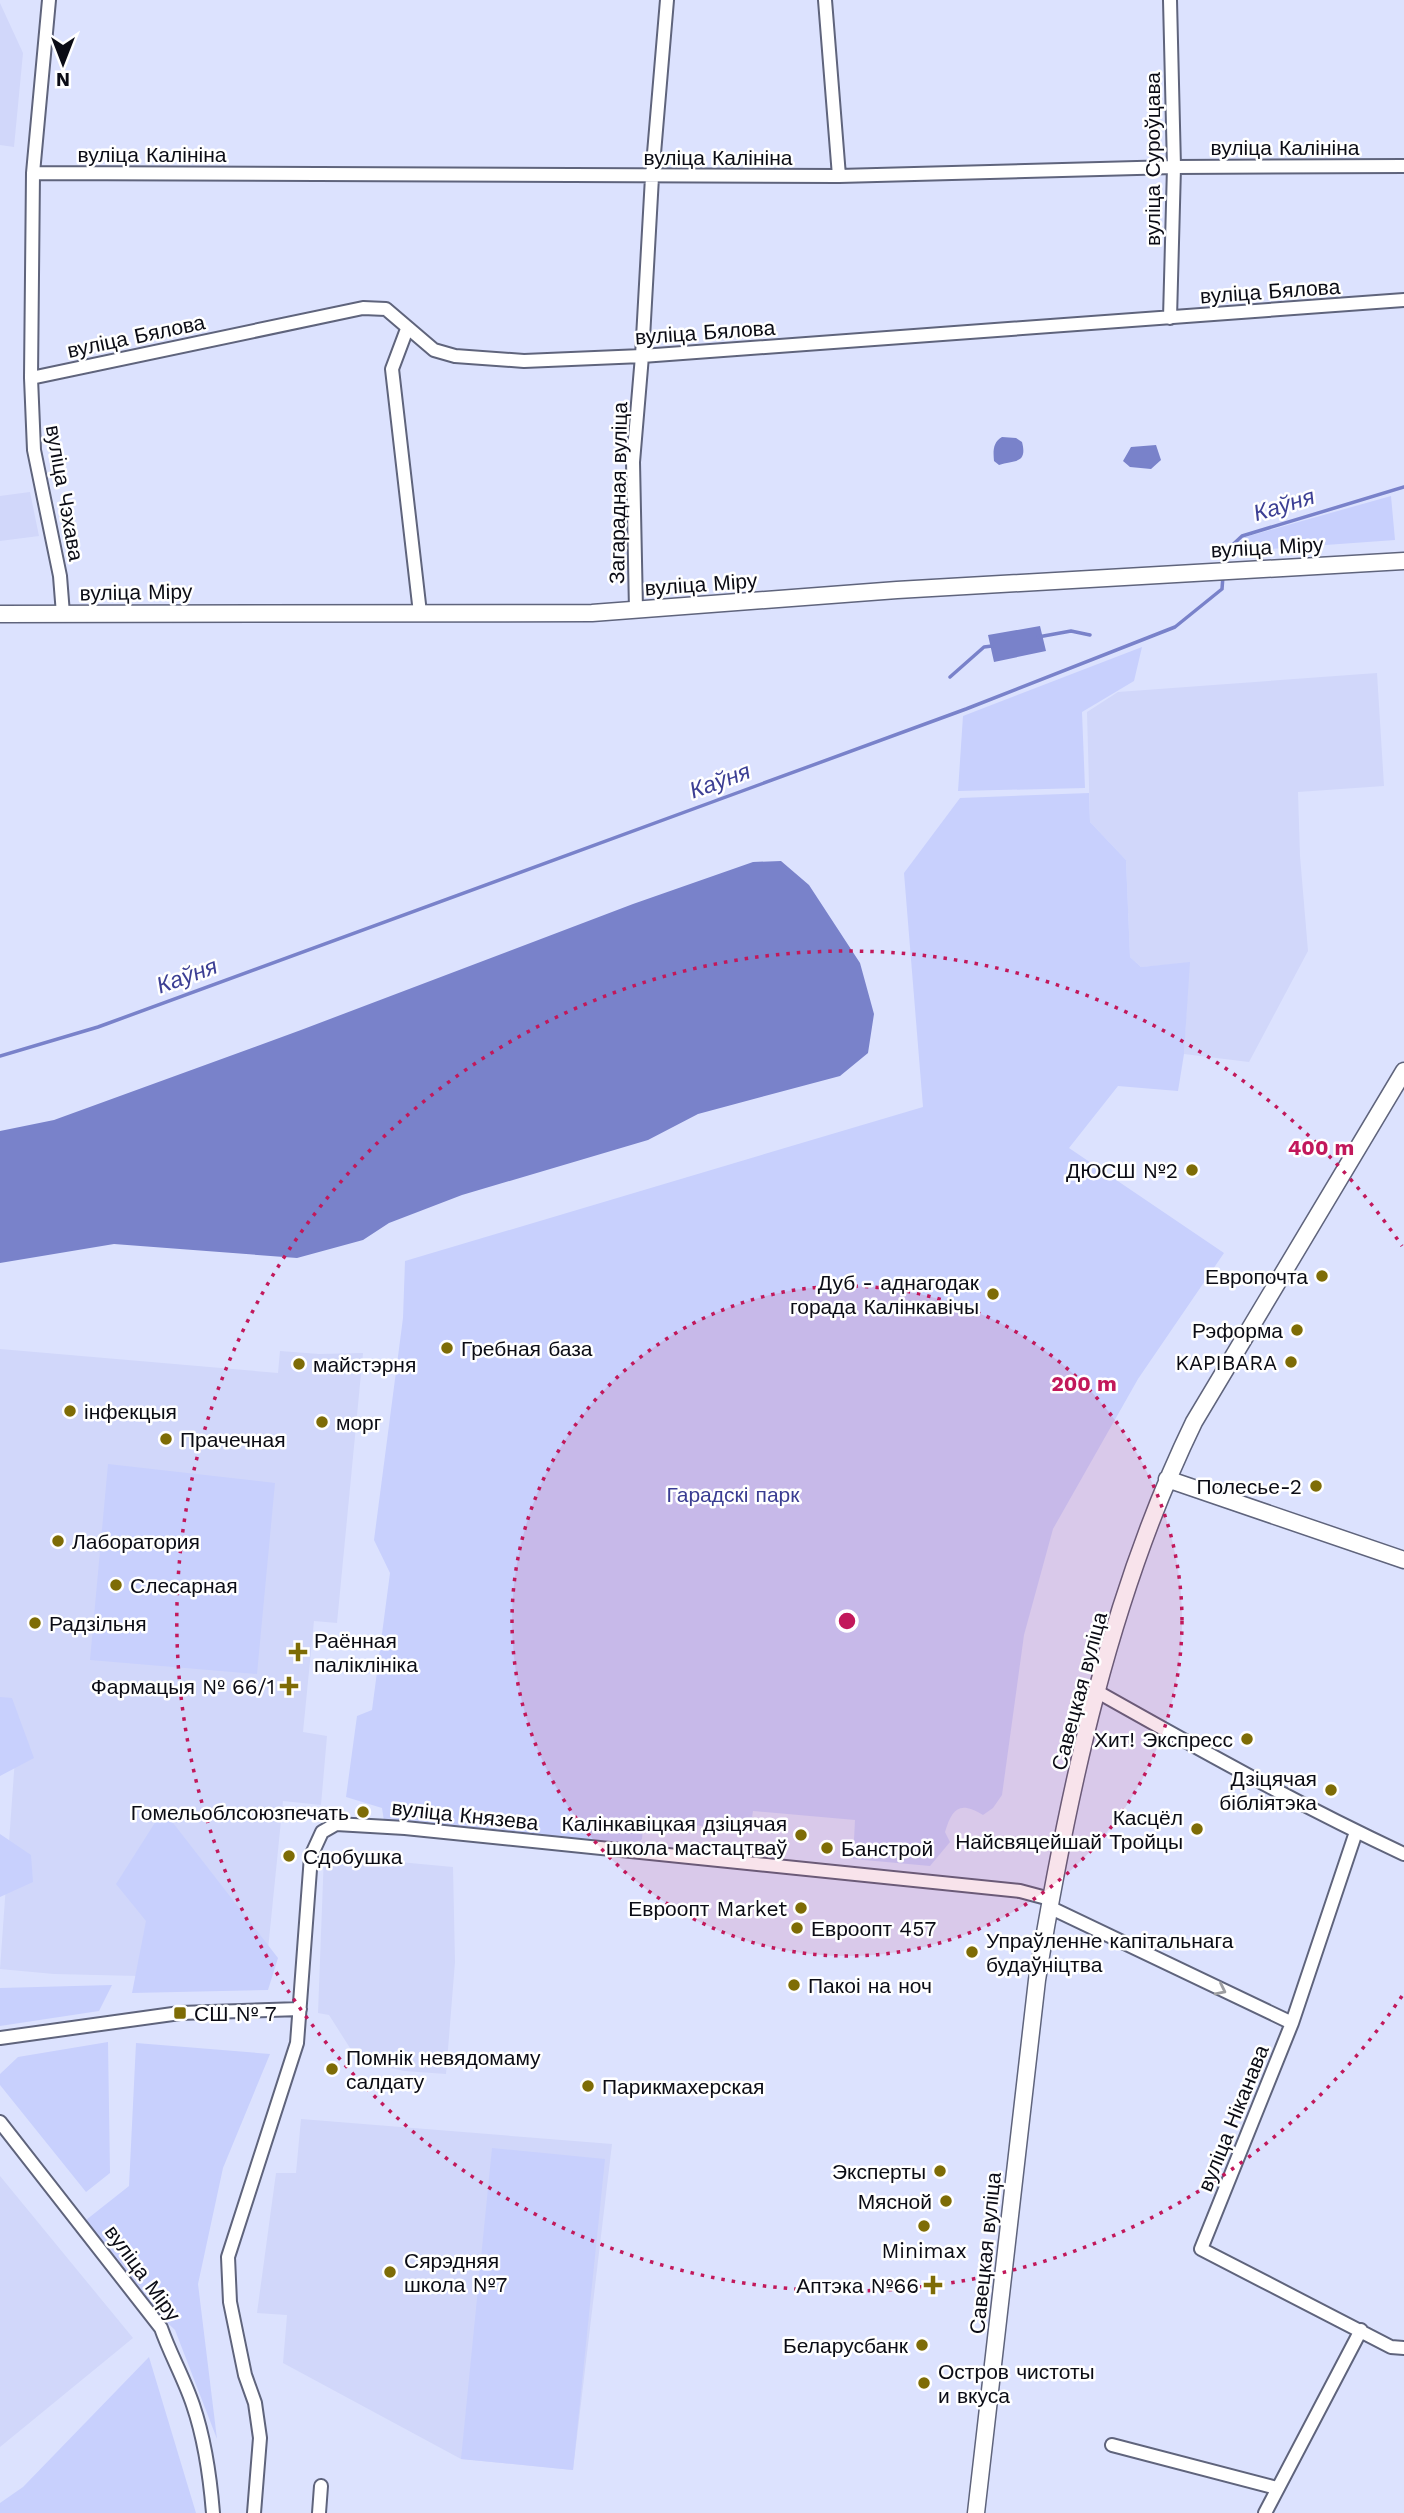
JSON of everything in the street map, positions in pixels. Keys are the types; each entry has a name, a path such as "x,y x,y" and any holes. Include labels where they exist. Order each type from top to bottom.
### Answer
{"main road":[{"name":"вуліца Міру","path":"0,614 592,613 897,590 1404,561"},
{"name":"Савецкая вуліца","path":"976,2513 1030,2038 1050,1903 1096,1691 1167,1479 1201,1410 1404,1071"},
{"path":"1167,1479 1404,1560"}],"street":[{"name":"вуліца Чэхава","path":"50,0 33,173 31,378 34,450 60,576 63,614"},
{"name":"Загарадная вуліца","path":"636,610 633,462 667,0"},
{"path":"825,0 839,176"},
{"name":"вуліца Суроўцава","path":"1170,0 1174,167 1170,318"},
{"name":"вуліца Калініна","path":"33,173 652,177 839,176 1174,167 1404,166"},
{"name":"вуліца Бялова","path":"31,378 363,308 386,309 434,350 455,356 524,361 642,356 1404,300"},
{"path":"407,329 393,369 420,613"},
{"path":"1096,1691 1356,1832 1404,1854"},
{"name":"вуліца Князева","path":"300,2009 311,1856 322,1832 335,1824 349,1824 1020,1891 1050,1903 1292,2023"},
{"name":"вуліца Ніканава","path":"1356,1832 1292,2023 1201,2249 1391,2347 1404,2347"},
{"path":"0,2038 180,2012 300,2009 298,2043 228,2257 230,2302 245,2375 255,2403 260,2438 254,2513"},
{"name":"вуліца Міру","path":"0,2122 161,2328 188,2392 200,2429 206,2451 213,2513"},
{"path":"1265,2513 1361,2330"},
{"path":"1112,2445 1277,2488"},
{"path":"319,2513 321,2486"}],"shaded area":[{"path":"0,3 23,53 14,147 0,145"},
{"path":"30,492 39,536 0,541 0,496"},
{"path":"1377,673 1384,786 1298,792 1308,951 1249,1062 1184,1054 1189,963 1141,967 1130,957 1126,860 1090,822 1087,712 1118,692"},
{"path":"0,1349 278,1373 280,1351 363,1353 337,1623 314,1621 303,1732 327,1736 321,1805 283,1801 265,1979 54,1974 0,1969 15,1758 0,1756"},
{"path":"324,1855 453,1867 455,1962 446,2074 404,2071 373,2064 350,2048 329,2015 318,2013"},
{"path":"301,2119 612,2144 573,2470 461,2459 283,2363 287,2315 257,2313 276,2173 296,2173"},
{"path":"0,2176 133,2338 0,2447"}],"green space":[{"path":"1391,496 1395,540 1244,551 1245,537"},
{"path":"1142,647 1134,681 1082,712 1085,788 958,791 963,716"},
{"name":"Гарадскі парк","path":"1089,793 1090,822 1126,860 1130,957 1141,967 1190,962 1184,1054 1178,1091 1118,1086 1069,1148 1224,1253 1138,1379 1053,1529 1024,1635 1002,1795 993,1808 983,1815 968,1808 958,1809 945,1832 950,1842 930,1866 853,1859 855,1820 753,1811 750,1831 644,1820 642,1839 636,1846 625,1847 384,1821 382,1808 346,1797 357,1716 372,1710 390,1573 374,1540 403,1318 405,1261 923,1107 904,873 960,798"},
{"path":"108,1464 275,1483 257,1674 90,1660"},
{"path":"0,1697 12,1698 34,1758 0,1776"},
{"path":"163,1810 278,1958 268,1990 132,1993 146,1921 116,1884"},
{"path":"0,1834 31,1855 33,1882 0,1897"},
{"path":"112,1985 99,2011 0,2026 0,1988"},
{"path":"108,2042 110,2173 86,2192 0,2085 0,2074 18,2057"},
{"path":"136,2043 270,2054 223,2168 198,2284 217,2439 175,2330 153,2309 86,2220 129,2186"},
{"path":"492,2148 605,2159 573,2470 461,2459"},
{"path":"149,2357 196,2513 0,2513 0,2503 23,2487"}],"water":[{"path":"1002,437 1016,438 1022,442 1021,458 999,465 994,461 994,447"},
{"path":"1156,445 1161,460 1151,469 1130,467 1123,461 1131,447"},
{"path":"1040,626 1046,651 994,662 988,635"},
{"path":"781,861 809,885 860,963 874,1014 868,1053 840,1076 698,1114 648,1140 462,1195 389,1223 363,1240 297,1258 114,1244 0,1263 0,1131 54,1120 633,904 753,862"}],"waterway":[{"name":"Каўня","path":"1224,565 1225,552 1242,536 1404,487"},
{"name":"Каўня","path":"0,1056 98,1027 966,709 1175,627 1222,589 1223,576"},
{"path":"1038,637 1071,631 1090,635"},
{"path":"950,677 984,647 992,646"}],"place":[{"name":"ДЮСШ №2","path":"1192,1170"},
{"name":"Европочта","path":"1322,1276"},
{"name":"Дуб - аднагодак горада Калінкавічы","path":"993,1294"},
{"name":"Рэформа","path":"1297,1330"},
{"name":"Гребная база","path":"447,1348"},
{"name":"KAPIBARA","path":"1291,1362"},
{"name":"майстэрня","path":"299,1364"},
{"name":"інфекцыя","path":"70,1411"},
{"name":"морг","path":"322,1422"},
{"name":"Прачечная","path":"166,1439"},
{"name":"Полесье-2","path":"1316,1486"},
{"name":"Лаборатория","path":"58,1541"},
{"name":"Слесарная","path":"116,1585"},
{"name":"Радзільня","path":"35,1623"},
{"name":"Раённая паліклініка","path":"298,1652"},
{"name":"Фармацыя № 66/1","path":"289,1686"},
{"name":"Хит! Экспресс","path":"1247,1739"},
{"name":"Дзіцячая бібліятэка","path":"1331,1790"},
{"name":"Гомельоблсоюзпечать","path":"363,1812"},
{"name":"Касцёл Найсвяцейшай Тройцы","path":"1197,1829"},
{"name":"Калінкавіцкая дзіцячая школа мастацтваў","path":"801,1835"},
{"name":"Банстрой","path":"827,1848"},
{"name":"Сдобушка","path":"289,1856"},
{"name":"Евроопт Market","path":"801,1908"},
{"name":"Евроопт 457","path":"797,1928"},
{"name":"Упраўленне капітальнага будаўніцтва","path":"972,1952"},
{"name":"Пакоі на ноч","path":"794,1985"},
{"name":"СШ № 7","path":"180,2013"},
{"name":"Помнік невядомаму салдату","path":"332,2069"},
{"name":"Парикмахерская","path":"588,2086"},
{"name":"Эксперты","path":"940,2171"},
{"name":"Мясной","path":"946,2201"},
{"name":"Minimax","path":"924,2226"},
{"name":"Сярэдняя школа №7","path":"390,2272"},
{"name":"Аптэка №66","path":"933,2285"},
{"name":"Беларусбанк","path":"922,2345"},
{"name":"Остров чистоты и вкуса","path":"924,2383"}]}
